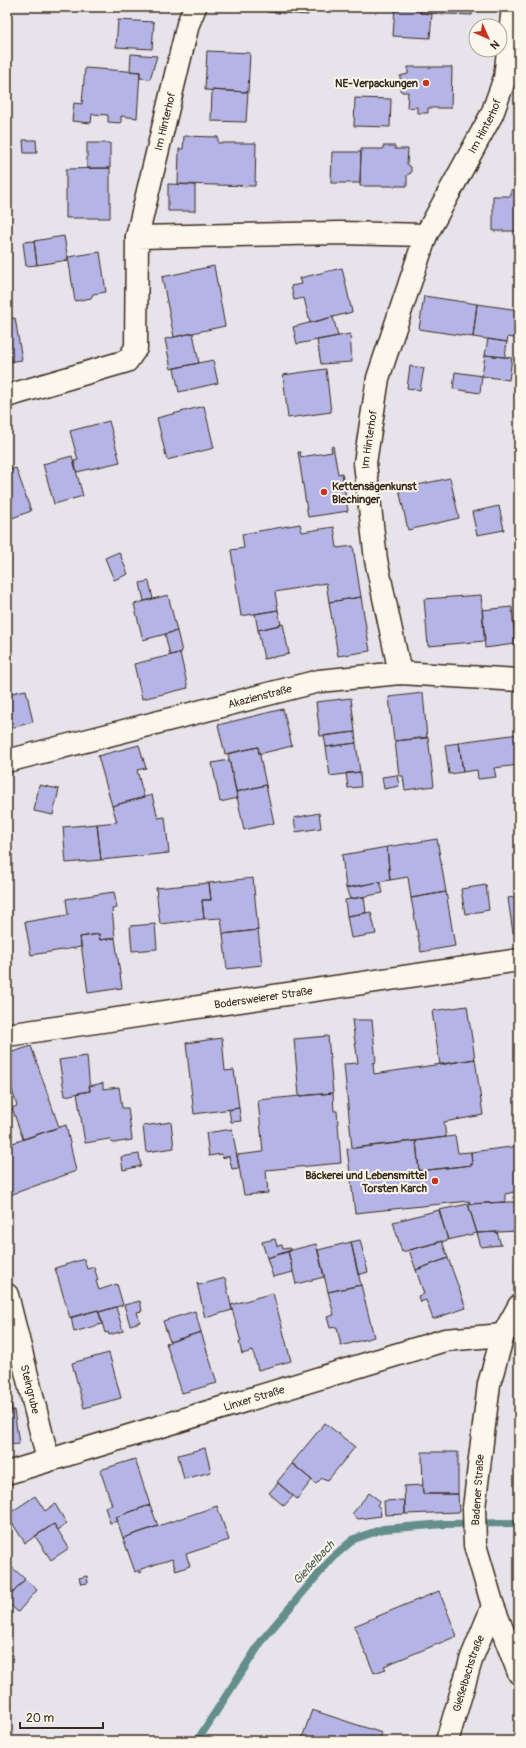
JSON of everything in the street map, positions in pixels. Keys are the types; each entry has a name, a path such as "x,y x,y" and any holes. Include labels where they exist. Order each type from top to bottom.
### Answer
{"street":[{"name":"Im Hinterhof","path":"7,396 127,361 136,348 137,237 188,24 194,7"},
{"name":"Im Hinterhof","path":"400,673 376,560 365,463 378,378 426,235 492,114 505,78 513,7"},
{"path":"137,237 341,233 426,235"},
{"name":"Akazienstraße","path":"7,762 319,681 400,673 519,680"},
{"name":"Bodersweierer Straße","path":"7,1035 519,960"},
{"name":"Steingrube","path":"7,1295 48,1460"},
{"name":"Badener Straße","path":"519,1306 503,1335 488,1384 474,1508 475,1545 493,1606 519,1674"},
{"name":"Linxer Straße","path":"7,1473 445,1340 503,1335"},
{"name":"Gießelbachstraße","path":"446,1741 472,1657 493,1606"}],"building":[{"path":"267,7 308,7 308,15 267,12"},
{"path":"395,7 420,7 420,13 432,14 430,38 393,36"},
{"path":"420,7 472,7 472,15 420,13"},
{"path":"118,20 154,22 152,49 116,47"},
{"path":"207,51 250,53 248,92 205,90"},
{"path":"131,54 157,56 150,79 140,78 140,72 130,71"},
{"name":"NE-Verpackungen","path":"408,67 452,67 451,108 428,108 428,113 417,113 417,107 407,108 408,92 402,92 400,90 400,76 408,74"},
{"path":"85,68 140,72 137,118 121,116 121,123 108,122 108,115 92,114 91,123 72,121 74,103 82,104"},
{"path":"212,90 248,92 246,122 211,121"},
{"path":"355,98 391,99 390,127 354,126"},
{"path":"184,136 218,137 218,143 256,143 255,186 178,184 179,149 183,149"},
{"path":"23,140 36,140 37,153 24,153"},
{"path":"87,143 110,143 110,168 87,168"},
{"path":"383,146 395,146 395,149 408,149 407,164 411,167 411,173 407,175 407,186 360,186 361,149 383,149"},
{"path":"332,152 361,152 360,183 331,183"},
{"path":"110,168 110,218 66,218 66,169"},
{"path":"168,184 195,185 195,211 168,211"},
{"path":"511,190 519,190 519,231 493,231 493,196 511,196"},
{"path":"64,236 68,260 37,265 34,241"},
{"path":"34,241 37,265 26,266 23,242"},
{"path":"100,252 106,292 93,294 91,298 75,301 68,257"},
{"path":"214,266 225,326 174,337 162,277"},
{"path":"342,268 352,312 310,323 304,298 294,300 291,286 302,284 300,278"},
{"path":"424,296 477,304 473,337 419,329"},
{"path":"477,304 519,310 519,339 508,337 507,342 473,337"},
{"path":"333,317 338,336 297,344 293,327"},
{"path":"15,318 22,360 7,362 7,319"},
{"path":"193,333 199,363 171,369 165,339"},
{"path":"350,334 352,362 321,364 317,340"},
{"path":"488,339 507,342 505,357 485,355"},
{"path":"485,355 512,358 509,380 482,376"},
{"path":"213,360 218,383 179,392 174,368"},
{"path":"410,366 424,368 420,390 407,388"},
{"path":"326,369 331,412 288,418 283,375"},
{"path":"455,372 482,376 480,393 453,389"},
{"path":"204,406 214,448 167,460 157,418"},
{"path":"109,421 120,462 77,472 74,461 78,460 70,431"},
{"name":"Kettensägenkunst Blechinger","path":"333,446 338,474 342,473 348,511 308,517 298,452 300,452 301,457 332,452 331,447"},
{"path":"72,456 83,496 54,504 43,464"},
{"path":"16,468 31,511 7,520 7,471"},
{"path":"450,478 459,518 408,530 399,489"},
{"path":"499,506 504,530 477,535 472,512"},
{"path":"300,524 302,532 334,527 337,548 353,546 361,597 329,602 326,583 275,592 278,610 241,616 231,550 244,548 242,534"},
{"path":"119,552 128,574 114,580 105,558"},
{"path":"149,581 153,599 144,601 140,583"},
{"path":"168,595 177,631 143,640 134,604"},
{"path":"481,595 485,641 428,646 424,599"},
{"path":"361,597 370,651 338,656 329,602"},
{"path":"512,607 515,644 485,648 482,610"},
{"path":"278,610 281,625 258,630 255,614"},
{"path":"283,624 289,654 264,659 258,630"},
{"path":"177,631 182,652 170,655 165,634"},
{"path":"180,653 188,688 142,699 134,664"},
{"path":"26,690 33,722 7,729 7,694"},
{"path":"423,693 427,738 394,741 389,697"},
{"path":"351,698 355,732 320,736 316,702"},
{"path":"283,709 292,746 259,754 258,747 225,754 218,725"},
{"path":"355,732 356,743 326,747 324,736"},
{"path":"519,734 519,765 494,768 496,777 478,779 477,770 463,772 459,742"},
{"path":"428,737 434,786 405,790 403,776 399,776 395,741"},
{"path":"356,743 360,772 330,776 326,747"},
{"path":"459,743 463,772 449,774 445,745"},
{"path":"139,745 146,768 137,770 144,797 112,806 98,756"},
{"path":"258,747 266,785 236,792 228,754"},
{"path":"229,760 238,798 220,802 212,763"},
{"path":"360,772 361,787 348,788 346,773"},
{"path":"397,775 399,786 384,789 382,777"},
{"path":"39,785 59,789 53,815 34,811"},
{"path":"266,785 274,823 244,830 236,792"},
{"path":"152,795 158,818 165,817 169,853 101,860 97,824 117,822 112,806"},
{"path":"319,813 321,828 296,832 294,818"},
{"path":"97,824 101,860 66,863 63,827"},
{"path":"437,839 446,892 411,898 408,877 390,880 387,847"},
{"path":"387,847 390,880 346,888 342,855"},
{"path":"253,878 258,930 223,934 221,918 204,919 202,900 211,900 209,883"},
{"path":"380,882 383,893 350,899 346,888"},
{"path":"209,883 211,900 202,900 204,919 160,924 156,888"},
{"path":"486,885 489,910 465,914 461,889"},
{"path":"114,892 117,908 112,909 115,938 100,940 99,934 80,937 81,947 31,955 25,922 68,915 66,899"},
{"path":"446,892 455,946 421,952 411,898"},
{"path":"519,896 519,932 513,933 508,898"},
{"path":"364,897 366,913 347,916 345,900"},
{"path":"371,912 376,934 351,938 347,916"},
{"path":"155,924 157,949 132,951 130,926"},
{"path":"258,930 262,965 227,969 223,934"},
{"path":"99,934 100,940 115,938 122,988 88,993 80,937"},
{"path":"467,1006 475,1059 440,1065 432,1011"},
{"path":"352,1020 372,1020 376,1062 373,1063 374,1074 475,1059 483,1115 444,1122 446,1137 352,1148 344,1064 358,1063"},
{"path":"328,1036 333,1093 299,1096 294,1039"},
{"path":"222,1038 225,1071 234,1070 239,1108 194,1114 186,1043"},
{"path":"31,1046 59,1127 23,1139 12,1108 17,1106 7,1074 7,1054"},
{"path":"87,1056 90,1091 65,1096 59,1060"},
{"path":"103,1083 103,1089 119,1087 122,1108 128,1108 132,1140 113,1143 109,1139 85,1143 77,1093 90,1091 89,1086"},
{"path":"333,1093 334,1111 337,1111 341,1163 266,1170 268,1193 244,1195 237,1155 263,1152 258,1100"},
{"path":"239,1108 241,1121 231,1122 229,1110"},
{"path":"171,1122 174,1148 146,1152 143,1126"},
{"path":"66,1125 76,1171 10,1195 7,1183 7,1145"},
{"path":"232,1129 239,1168 232,1169 229,1156 222,1158 221,1154 209,1156 206,1133"},
{"path":"455,1136 458,1153 471,1152 472,1165 419,1171 416,1141"},
{"name":"Bäckerei und Lebensmittel Torsten Karch","path":"416,1141 419,1171 472,1165 471,1152 519,1146 519,1191 505,1194 505,1202 470,1204 469,1201 355,1213 347,1149"},
{"path":"139,1154 141,1166 123,1170 121,1157"},
{"path":"519,1202 519,1231 477,1233 468,1204"},
{"path":"468,1204 477,1233 448,1240 439,1210"},
{"path":"439,1210 448,1240 402,1252 393,1222"},
{"path":"497,1232 501,1245 481,1247 477,1233"},
{"path":"275,1239 277,1246 282,1245 283,1249 290,1248 291,1251 267,1258 262,1242"},
{"path":"360,1240 368,1272 358,1275 351,1242"},
{"path":"442,1241 448,1258 416,1270 409,1250"},
{"path":"351,1242 361,1285 328,1292 318,1250"},
{"path":"316,1244 324,1277 296,1284 288,1251"},
{"path":"288,1251 293,1272 273,1277 267,1258"},
{"path":"448,1258 466,1308 433,1319 426,1300 420,1302 418,1296 424,1294 416,1270"},
{"path":"84,1259 87,1269 94,1267 99,1290 117,1284 123,1305 70,1318 55,1268"},
{"path":"225,1278 232,1310 205,1318 197,1283 199,1285"},
{"path":"361,1285 374,1337 341,1346 337,1327 330,1328 327,1317 334,1315 328,1292"},
{"path":"273,1293 291,1361 258,1370 253,1351 242,1354 239,1342 241,1342 231,1305"},
{"path":"140,1301 142,1311 137,1312 140,1322 130,1325 124,1305"},
{"path":"116,1307 123,1331 109,1335 108,1332 105,1333 99,1312"},
{"path":"98,1310 102,1324 74,1332 71,1317"},
{"path":"195,1311 201,1332 170,1342 163,1321"},
{"path":"201,1332 217,1383 182,1393 166,1343"},
{"path":"109,1353 121,1398 84,1408 72,1363"},
{"path":"7,1378 12,1410 7,1411"},
{"path":"14,1410 19,1444 7,1445 7,1411"},
{"path":"325,1423 355,1447 328,1480 322,1478 316,1484 292,1463"},
{"path":"205,1448 211,1472 184,1479 178,1455"},
{"path":"422,1452 458,1452 458,1494 423,1494"},
{"path":"135,1459 150,1505 116,1517 118,1521 110,1523 105,1507 112,1505 100,1470"},
{"path":"292,1464 312,1480 297,1499 277,1482"},
{"path":"278,1483 293,1496 284,1506 269,1493"},
{"path":"422,1485 423,1494 458,1494 459,1512 405,1514 404,1486"},
{"path":"369,1493 380,1501 377,1505 380,1508 381,1516 358,1519 352,1514"},
{"path":"35,1496 45,1511 55,1504 67,1524 58,1530 54,1524 25,1543 7,1515"},
{"path":"405,1500 405,1514 385,1515 384,1501"},
{"path":"150,1505 158,1526 123,1538 116,1517"},
{"path":"217,1506 229,1540 186,1554 190,1566 176,1571 172,1559 141,1569 142,1572 139,1573 139,1570 135,1572 123,1538"},
{"path":"54,1524 69,1548 51,1560 35,1536"},
{"path":"7,1563 25,1579 10,1596 7,1593"},
{"path":"87,1576 88,1583 81,1584 79,1578"},
{"path":"25,1579 37,1590 18,1612 7,1602 7,1593 10,1596"},
{"path":"439,1591 457,1636 384,1666 386,1669 374,1673 354,1626"},
{"path":"312,1710 382,1733 379,1741 301,1741"}],"waterway":[{"name":"Gießelbach","path":"197,1741 263,1639 333,1557 354,1539 383,1529 444,1524 519,1523"}],"place":[{"name":"NE-Verpackungen","path":"426,83"},
{"name":"Kettensägenkunst Blechinger","path":"324,492"},
{"name":"Bäckerei und Lebensmittel Torsten Karch","path":"435,1181"}]}
